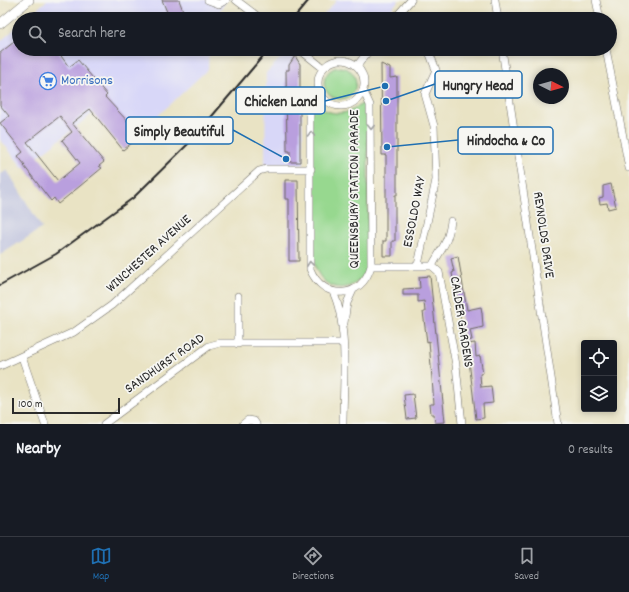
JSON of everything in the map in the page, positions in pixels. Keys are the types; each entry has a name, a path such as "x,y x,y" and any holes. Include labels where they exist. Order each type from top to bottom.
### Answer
{"main road":[{"path":"14,12 29,0"},
{"path":"0,24 12,14"}],"street":[{"path":"208,0 219,4 226,0"},
{"path":"236,0 252,12"},
{"path":"400,12 411,0"},
{"path":"495,0 497,12"},
{"path":"596,0 599,12"},
{"path":"308,56 323,68"},
{"path":"357,66 365,56"},
{"name":"ESSOLDO WAY","path":"418,265 436,180 434,126 425,94 436,70 432,56"},
{"name":"REYNOLDS DRIVE","path":"503,56 558,424"},
{"path":"607,56 629,168"},
{"path":"336,60 350,62 357,66 363,77 363,90 360,97 346,106 331,104 319,93 317,80 323,68 336,60"},
{"name":"QUEENSBURY STATION PARADE","path":"353,290 366,279 371,266 370,105 363,90"},
{"path":"319,93 310,104 310,269 318,284 333,292 353,290"},
{"name":"WINCHESTER AVENUE","path":"0,366 74,332 112,305 259,171 266,169 311,169"},
{"path":"432,266 449,237 451,221"},
{"name":"CALDER GARDENS","path":"371,266 432,266 439,272 443,283 456,365 462,424"},
{"path":"343,424 343,335 347,303 353,290"},
{"path":"333,292 339,306 343,335"},
{"path":"238,296 238,344"},
{"name":"SANDHURST ROAD","path":"104,424 209,346 220,343 343,343"},
{"path":"22,357 45,424"},
{"path":"243,424 248,420 254,421 256,424"}],"shaded area":[{"path":"47,0 227,0 219,12 34,12"},
{"path":"337,0 399,0 389,12 326,12"},
{"path":"12,31 12,56 209,56 208,69 133,139 105,104 23,168 0,139 0,42"},
{"path":"283,56 294,56 300,61 304,165 265,165 266,73"},
{"path":"7,170 42,228 0,255 0,175"}],"green space":[{"path":"337,67 343,67 352,71 356,83 352,95 343,99 337,99 328,95 324,86 324,80 328,71"},
{"path":"364,102 368,104 368,264 363,275 357,282 349,287 340,288 331,286 324,280 318,272 314,261 311,106 315,104 327,111 340,113 352,110"}],"building":[{"path":"162,0 179,0 184,12 167,12"},
{"name":"Morrisons","path":"12,44 12,56 61,56 69,67 78,60 107,95 105,97 132,126 130,128 138,138 123,150 90,109 72,123 104,162 99,166 102,168 58,204 54,198 51,201 18,156 23,152 0,123 9,116 0,105 0,53","holes":["60,116 72,132 62,140 80,163 58,181 27,142"]},
{"path":"295,56 300,64 300,162 290,162 290,151 287,151 286,70 289,70 289,65"},
{"path":"381,64 390,68 390,78 397,77 397,195 395,195 395,241 392,241 392,256 383,256 383,241 386,241 386,155 382,155"},
{"path":"285,180 298,180 299,261 289,261 289,199 285,199"},
{"path":"611,184 616,207 608,209 607,203 600,204 599,198 603,197 603,186"},
{"path":"458,256 467,310 481,307 482,313 483,327 470,330 472,340 465,341 452,273 454,272 451,258"},
{"path":"430,276 445,422 435,423 434,414 431,414 430,404 434,404 429,341 427,342 423,312 425,312 424,301 418,302 418,295 403,295 403,289 420,288 419,277"},
{"path":"475,343 476,357 480,356 483,373 480,374 481,387 491,386 493,403 483,404 484,418 476,419 467,344"},
{"path":"413,394 416,418 407,419 404,395"}],"railway":[{"path":"299,12 309,0"},
{"path":"0,285 56,254 133,198 190,142 263,56"}],"place":[{"name":"Morrisons","path":"48,81"},
{"name":"Chicken Land","path":"385,86"},
{"name":"Hungry Head","path":"386,101"},
{"name":"Hindocha & Co","path":"387,147"},
{"name":"Simply Beautiful","path":"286,159"}]}
